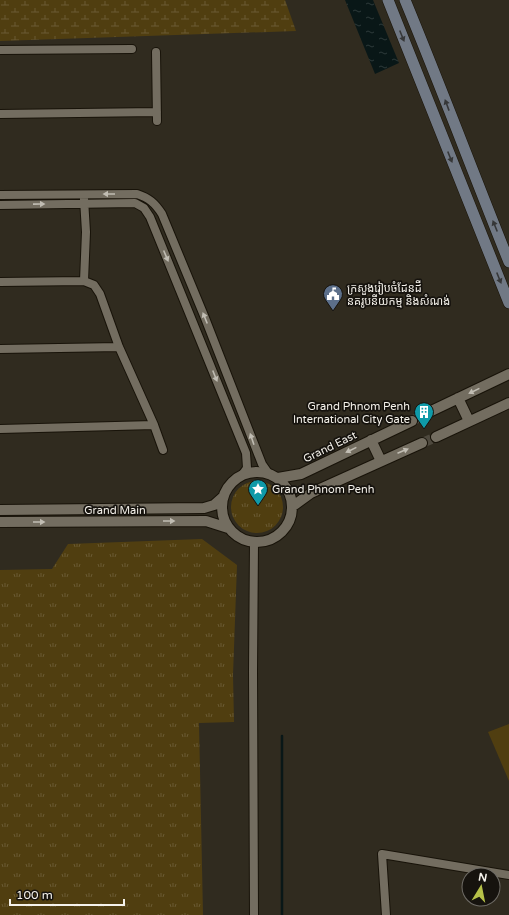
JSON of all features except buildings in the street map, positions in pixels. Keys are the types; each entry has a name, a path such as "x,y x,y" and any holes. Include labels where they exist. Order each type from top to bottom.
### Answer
{"main road":[{"path":"388,0 509,303"},
{"path":"405,0 509,262"}],"street":[{"path":"0,50 132,49"},
{"path":"156,52 157,121"},
{"path":"0,114 157,112"},
{"path":"84,194 86,232 84,281"},
{"path":"0,195 137,194 148,198 156,204 208,325 262,464 285,485 290,494 293,506 292,514 289,524 283,532 267,541 254,542 244,540 228,528 224,519 222,509 223,497 229,486 242,475 247,468 246,453 157,234 144,208 135,203 0,205"},
{"path":"142,206 148,198"},
{"path":"157,234 168,229"},
{"path":"0,282 84,281 94,285 100,294 119,347 154,425 163,450"},
{"path":"0,349 119,347"},
{"path":"425,414 509,374"},
{"path":"458,398 469,421"},
{"path":"436,437 509,403"},
{"name":"Grand East","path":"274,476 301,474 412,421"},
{"path":"0,428 154,425"},
{"path":"371,440 381,461"},
{"path":"293,506 311,492 422,443"},
{"path":"242,475 258,472 274,476"},
{"name":"Grand Main","path":"0,510 204,508 214,505 223,497"},
{"name":"Grand Main","path":"0,522 206,521 228,528"},
{"path":"254,542 254,915"},
{"path":"386,915 382,854 509,876"}],"green space":[{"path":"0,0 285,0 296,31 0,41"},
{"path":"252,481 262,481 276,488 283,502 283,512 276,526 262,533 252,533 242,529 235,522 231,512 231,502 235,492 242,485"},
{"path":"202,539 237,565 233,675 234,722 199,723 203,915 0,915 0,570 52,569 68,544"},
{"path":"509,724 509,781 488,732"}],"water":[{"path":"345,0 373,0 399,63 375,74"}],"waterway":[{"path":"282,736 282,915"}],"tunnel":[{"path":"412,421 425,414"},
{"path":"422,443 436,437"}],"place":[{"name":"ក្រសួងរៀបចំដែនដី នគរូបនីយកម្ម និងសំណង់","path":"333,311"},
{"name":"Grand Phnom Penh International City Gate","path":"424,429"},
{"name":"Grand Phnom Penh","path":"258,506"}]}
